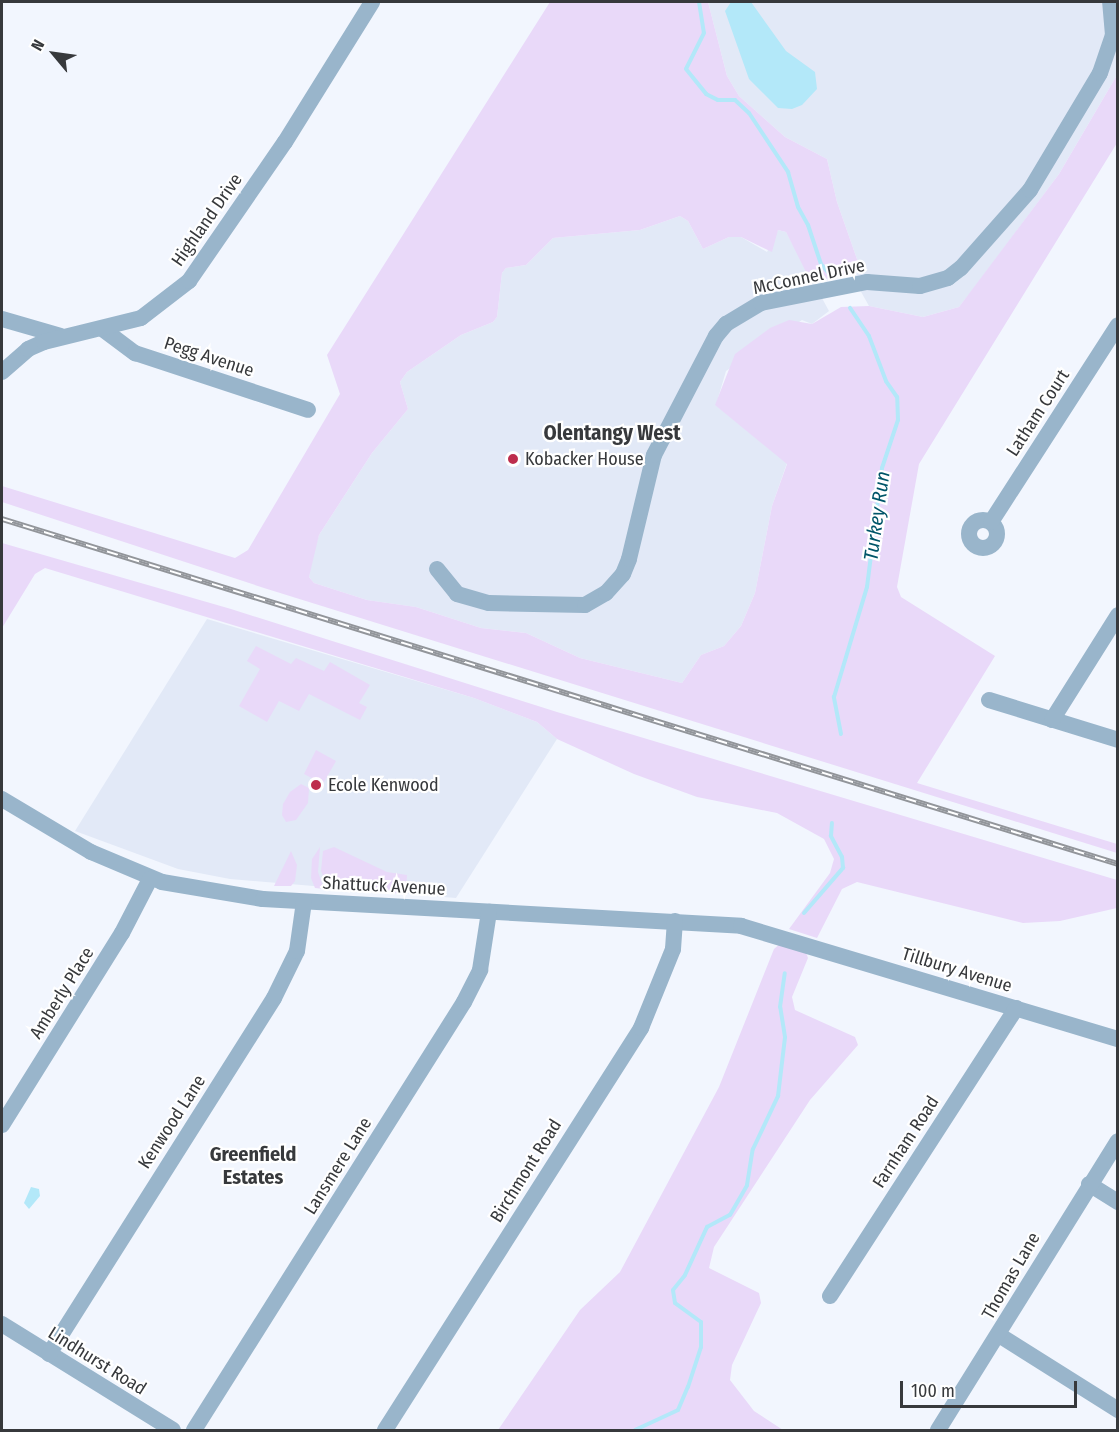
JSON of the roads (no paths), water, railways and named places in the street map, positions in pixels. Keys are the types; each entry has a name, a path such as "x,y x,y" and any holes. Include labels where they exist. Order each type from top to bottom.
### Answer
{"street":[{"name":"Highland Drive","path":"2,372 28,349 62,336 104,330 141,318 189,281 285,142 372,2"},
{"name":"McConnel Drive","path":"437,569 457,594 489,603 585,605 606,593 623,574 629,559 654,455 716,336 726,324 762,303 867,282 920,286 948,278 961,268 1030,190 1100,74 1113,35 1110,2"},
{"path":"2,319 62,336"},
{"name":"Latham Court","path":"991,522 1118,325"},
{"name":"Pegg Avenue","path":"104,330 135,353 308,410"},
{"path":"1052,720 1118,615"},
{"path":"989,700 1118,740"},
{"name":"Shattuck Avenue","path":"2,799 91,852 150,879 243,897 675,921 741,926 785,938"},
{"name":"Amberly Place","path":"2,1125 122,933 150,879"},
{"name":"Kenwood Lane","path":"49,1354 274,998 297,951 304,902"},
{"name":"Lansmere Lane","path":"194,1431 464,1002 482,962 489,912"},
{"name":"Birchmont Road","path":"385,1431 641,1028 673,949 675,921"},
{"name":"Tillbury Avenue","path":"785,938 1118,1039"},
{"name":"Farnham Road","path":"830,1296 1016,1008"},
{"name":"Thomas Lane","path":"938,1431 999,1335 1089,1184 1118,1141"},
{"path":"1089,1184 1118,1202"},
{"name":"Lindhurst Road","path":"2,1324 173,1431"},
{"path":"999,1335 1118,1410"}],"water":[{"path":"731,2 751,2 786,51 815,72 817,89 802,105 792,109 778,108 749,79 725,11"},
{"path":"31,1187 39,1189 40,1196 29,1209 24,1203"}],"waterway":[{"name":"Turkey Run","path":"699,2 704,33 686,69 706,94 718,100 735,100 749,113 788,172 798,207 808,225 821,264 832,277"},
{"name":"Turkey Run","path":"841,734 834,697 867,587 882,468 898,420 897,397 886,381 869,336 850,308"},
{"name":"Turkey Run","path":"804,913 843,868 842,857 831,836 832,823"},
{"name":"Turkey Run","path":"635,1430 678,1410 688,1387 701,1347 701,1322 675,1303 673,1290 685,1275 707,1227 730,1215 747,1185 753,1149 778,1096 785,1037 780,1007 785,973"}],"railway":[{"path":"2,519 1118,864"}],"place":[{"name":"Kobacker House","path":"513,459"},
{"name":"Ecole Kenwood","path":"316,785"}],"district":[{"name":"Olentangy West","path":"612,433"},
{"name":"Greenfield Estates","path":"253,1166"}]}
